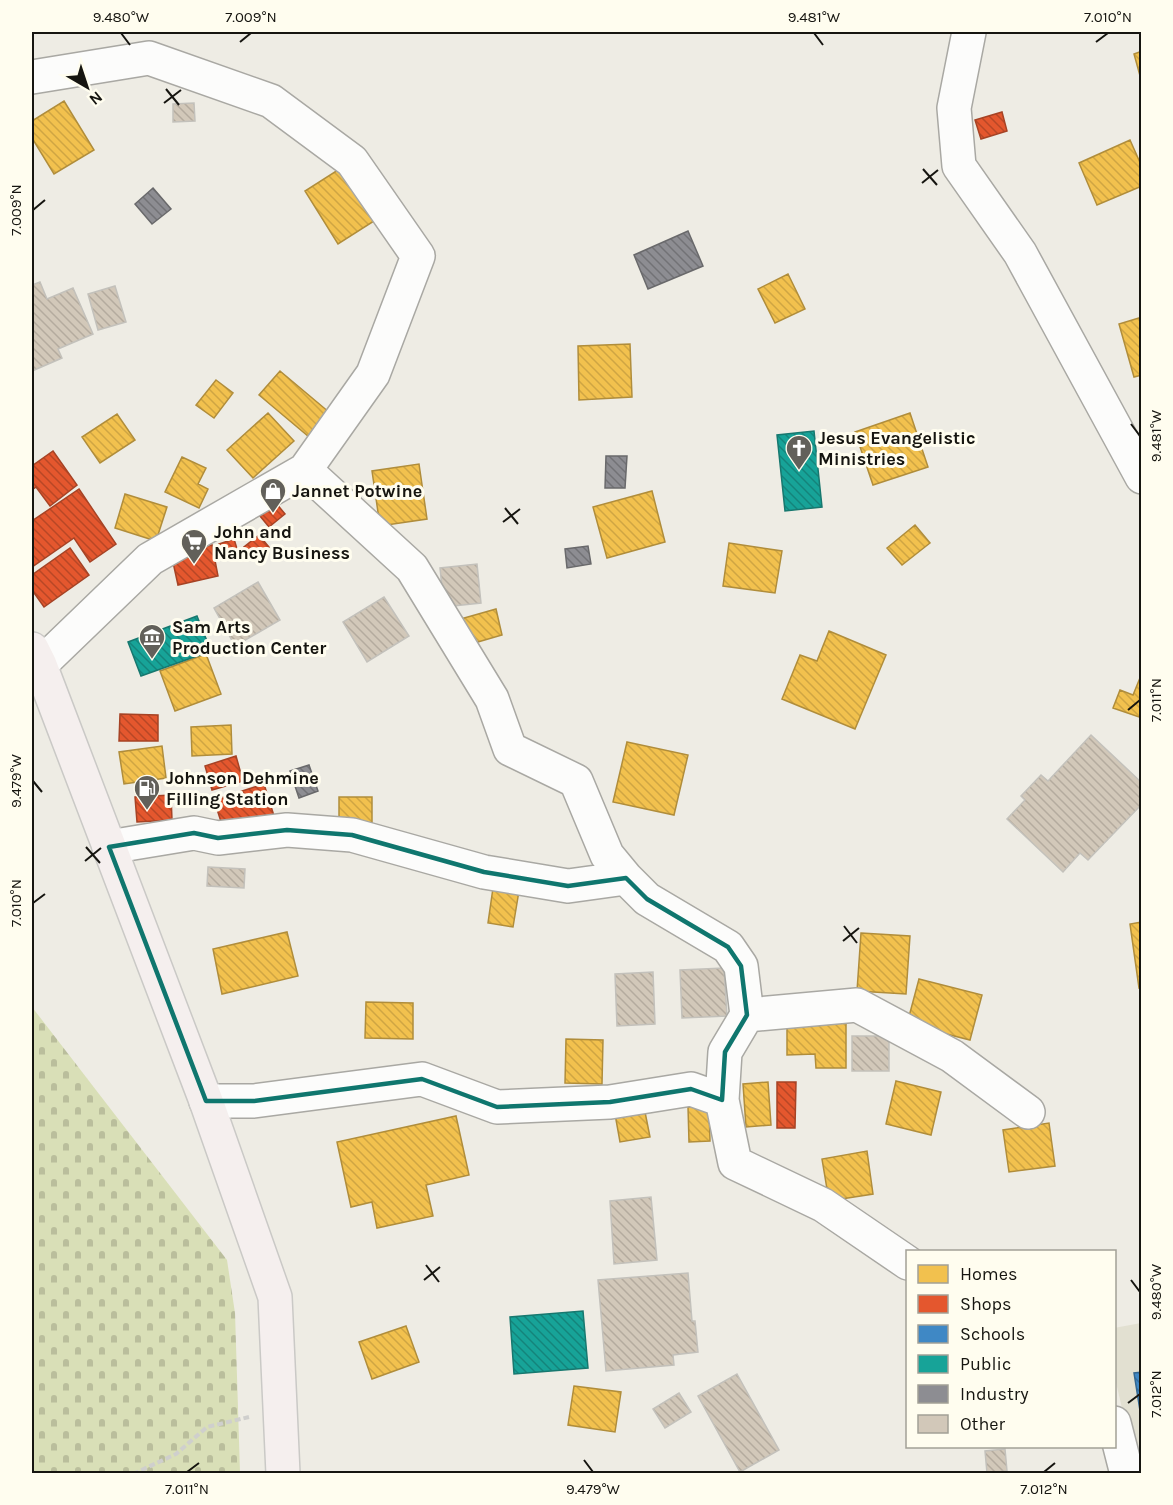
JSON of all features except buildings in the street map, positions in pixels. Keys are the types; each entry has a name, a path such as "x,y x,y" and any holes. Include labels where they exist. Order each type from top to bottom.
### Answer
{"main road":[{"path":"34,661 109,847 206,1101 275,1297 283,1473"}],"street":[{"path":"969,32 954,108 959,166 1020,253 1142,477"},
{"path":"32,77 149,58 271,101 352,161 418,256 373,374 304,470 150,559 34,661"},
{"path":"304,470 412,568 492,699 510,749 576,782 607,855 626,878 647,898 728,947 741,966 747,1015 725,1052 722,1100 735,1163 823,1205 906,1262"},
{"path":"109,847 194,834 218,838 287,830 352,835 484,872 568,886 626,878"},
{"path":"747,1015 857,1005 952,1056 1028,1112"},
{"path":"206,1101 254,1101 422,1079 497,1107 610,1102 691,1089 722,1100"},
{"path":"1116,1431 1127,1473"}],"path":[{"path":"133,1473 176,1454 207,1427 280,1410"}],"highlighted area":[{"path":"287,830 352,835 484,872 568,886 626,878 647,899 728,947 741,966 747,1015 725,1052 722,1100 691,1089 610,1102 497,1107 422,1079 254,1101 206,1101 109,847 194,833 218,838"}],"shaded area":[{"path":"1141,1323 1141,1473 1137,1473 1116,1382 1116,1328"}],"green space":[{"path":"32,1007 227,1260 235,1313 240,1473 32,1473"}],"place":[{"name":"Jesus Evangelistic Ministries","path":"799,471"},
{"name":"Jannet Potwine","path":"273,514"},
{"name":"John and Nancy Business","path":"194,565"},
{"name":"Sam Arts Production Center","path":"152,660"},
{"name":"Johnson Dehmine Filling Station","path":"147,811"}]}
